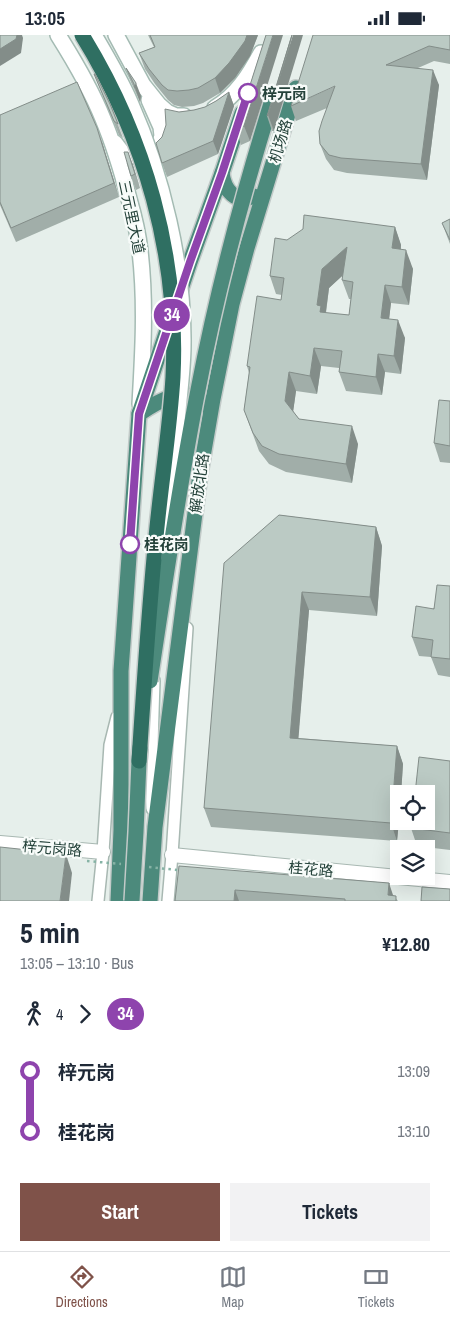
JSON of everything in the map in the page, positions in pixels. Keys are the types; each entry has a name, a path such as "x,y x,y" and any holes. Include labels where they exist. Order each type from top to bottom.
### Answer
{"highway":[{"path":"82,35 115,93 137,146 158,217 166,256 171,297 173,376 148,619 138,761 132,901"},
{"path":"118,901 121,830 121,671 139,414 222,173 267,35"},
{"name":"机场路","path":"264,190 302,71"},
{"path":"138,761 183,467 204,362 234,233 277,83"},
{"path":"222,173 223,182 233,195 242,198 252,198 264,190"},
{"name":"解放北路","path":"150,901 155,827 210,411 232,305 246,248 264,190"},
{"path":"139,414 170,396 184,395 206,403 210,411"}],"main road":[{"name":"三元里大道","path":"58,35 89,88 110,135 135,221 140,250 144,308 139,414"},
{"path":"94,35 130,101 154,166 168,220 180,289 183,345 181,375 152,665 150,702 150,744 155,827"},
{"path":"110,135 121,151 129,156 146,156 158,148 162,136 142,85 116,35"},
{"path":"142,85 159,105 167,112 176,116 190,116 208,112 230,97 240,87 261,53"}],"street":[{"path":"168,901 194,526"},
{"path":"98,901 110,745 120,708"},
{"name":"梓元岗路","path":"0,843 103,852"},
{"name":"桂花路","path":"172,855 450,882"}],"building":[{"path":"0,35 17,35 16,39 0,49"},
{"path":"150,35 247,35 245,41 229,63 215,78 198,88 177,91 168,90 162,85 139,53 155,47"},
{"path":"266,35 273,35 244,126 236,129"},
{"path":"292,35 268,115 267,116"},
{"path":"313,35 450,35 450,50 429,46 386,65 433,70 421,164 341,158 329,155 320,144 319,131 335,86 291,106"},
{"path":"126,68 136,83 135,88 134,84"},
{"path":"94,74 110,104 118,124 114,121"},
{"path":"77,82 97,128 114,183 11,228 0,202 0,115"},
{"path":"229,92 213,141 162,163 156,143 162,137 166,125 165,109 179,112 194,110 205,107"},
{"path":"124,152 128,152 135,174 131,176"},
{"path":"304,215 395,227 392,248 406,250 402,287 385,285 381,318 398,320 394,356 378,354 376,377 339,372 342,351 314,348 310,376 289,372 285,401 299,419 352,426 346,464 279,454 262,446 253,433 244,410 250,367 247,366 257,296 281,300 284,278 270,276 275,238 287,240 303,229","holes":["347,247 342,280 353,282 349,315 320,312 321,306 317,305 322,269"]},
{"path":"450,219 450,240 442,223"},
{"path":"439,400 450,401 450,446 434,443"},
{"path":"279,515 376,527 370,597 302,592 290,738 397,746 394,785 390,785 390,823 204,808 224,563"},
{"path":"437,585 450,586 450,659 431,657 433,640 412,637 416,606 434,609"},
{"path":"419,757 450,761 450,833 427,830 435,830 435,785 416,785"},
{"path":"0,847 66,854 60,901 0,901"},
{"path":"179,866 389,883 388,895 396,896 396,901 345,901 345,899 235,890 234,901 175,901"},
{"path":"422,887 450,889 450,901 421,901"}],"bus line":[{"name":"34","path":"130,544 139,414 248,93"}],"place":[{"name":"梓元岗","path":"248,93"},
{"name":"桂花岗","path":"130,544"}]}
